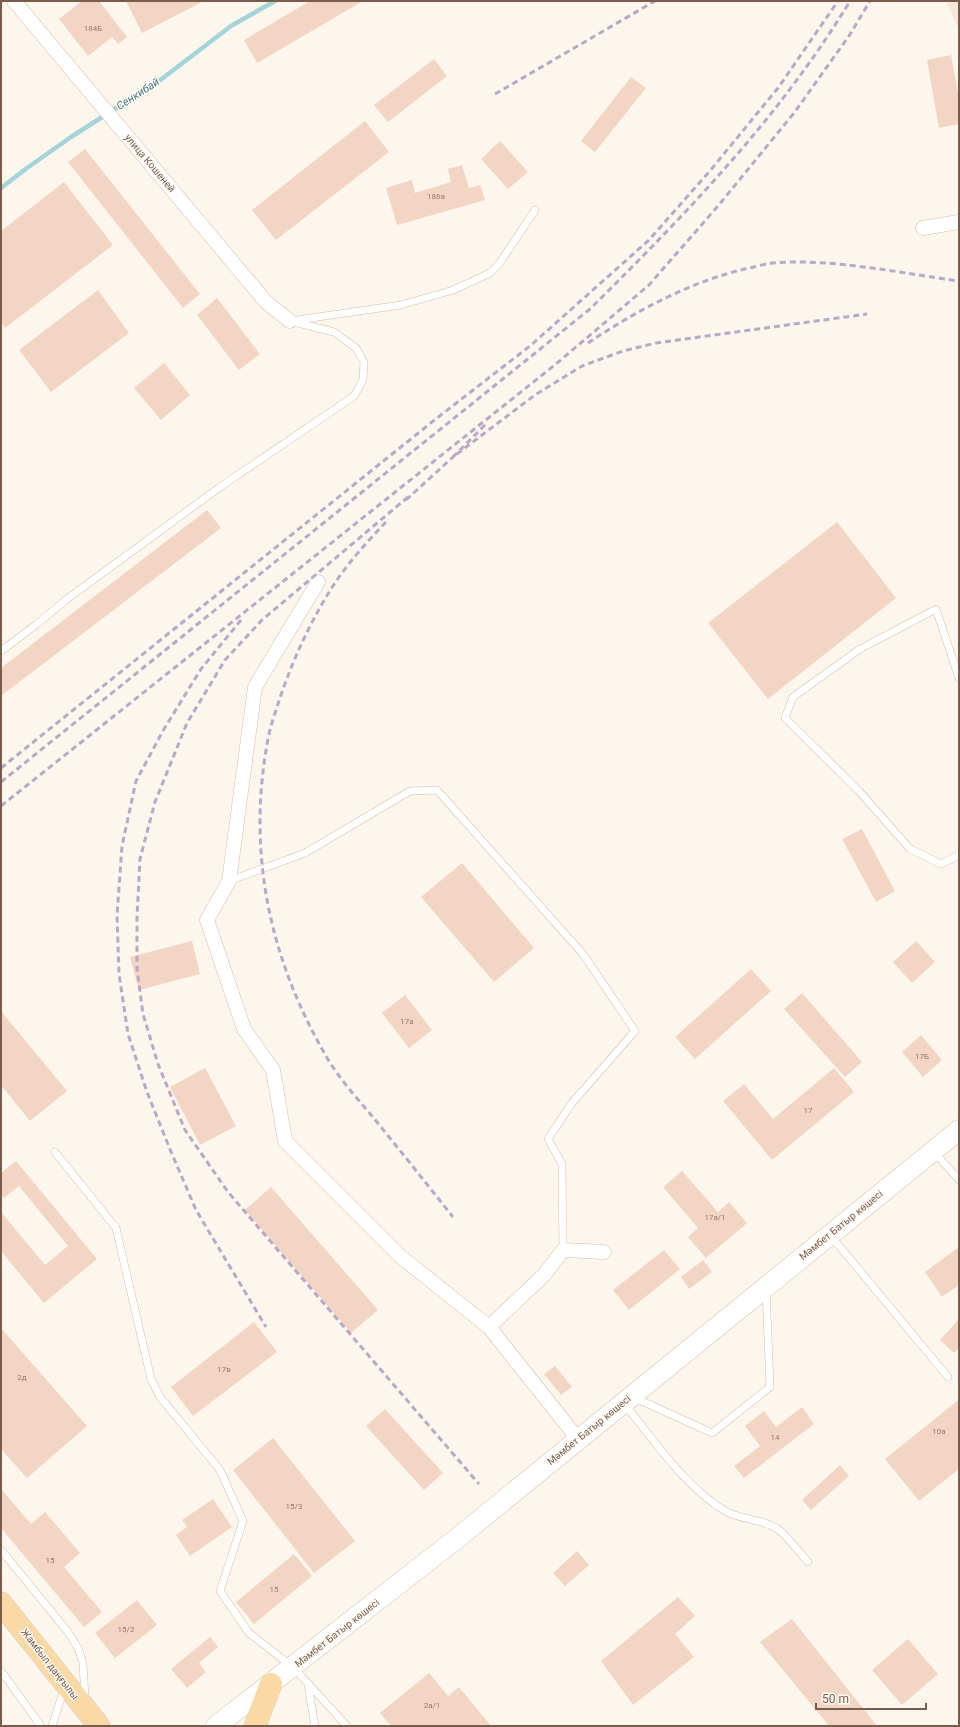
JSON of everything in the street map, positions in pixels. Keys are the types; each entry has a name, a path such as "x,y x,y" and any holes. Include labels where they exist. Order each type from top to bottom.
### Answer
{"main road":[{"name":"Мәмбет Батыр көшесі","path":"216,1726 443,1549 959,1130"},
{"name":"Жамбыл даңғылы","path":"1,1603 66,1683 92,1719"},
{"path":"255,1726 271,1684"}],"street":[{"name":"улица Кошеней","path":"14,1 266,302 290,321"},
{"path":"923,228 959,222"},
{"path":"318,582 255,687 229,881 207,920 244,1029 273,1070 285,1141 401,1257 489,1327 578,1439"},
{"path":"489,1327 544,1275 563,1250 604,1252"}],"lane":[{"path":"290,321 401,305 453,290 484,276 490,273 499,264 535,210"},
{"path":"1,651 67,599 220,487 354,396 363,380 364,362 356,348 334,332 290,321"},
{"path":"959,678 936,608 860,649 793,697 785,718 859,790 910,849 941,864 959,856"},
{"path":"229,881 306,853 410,791 437,790 470,825 583,954 635,1031 572,1103 548,1139 562,1164 563,1250"},
{"path":"933,1151 959,1180"},
{"path":"55,1152 116,1228 151,1379 160,1397 220,1470 243,1520 220,1591 249,1633 292,1667 347,1726"},
{"path":"830,1234 948,1377"},
{"path":"627,1399 712,1433 770,1387 766,1286"},
{"path":"627,1399 683,1475 709,1500 726,1511 779,1530 808,1562"},
{"path":"1,1550 68,1632 78,1648 84,1664 92,1719"},
{"path":"1,1671 40,1726"},
{"path":"52,1726 66,1683"},
{"path":"308,1685 315,1726"}],"shaded area":[{"path":"946,1 959,1 959,30"}],"building":[{"path":"82,1 99,1 127,37 118,44 112,37 88,56 59,19"},
{"path":"126,1 204,1 142,33"},
{"path":"310,1 363,1 257,63 244,40"},
{"path":"951,55 959,98 959,124 939,128 927,60"},
{"path":"434,59 447,76 388,122 374,105"},
{"path":"631,77 646,88 595,152 581,141"},
{"path":"365,121 389,152 276,240 252,210"},
{"path":"500,141 528,172 508,189 481,159"},
{"path":"85,149 200,294 183,308 68,162"},
{"path":"462,165 469,188 480,185 485,200 397,225 386,188 412,180 415,193 451,182 448,169"},
{"path":"64,182 113,245 5,328 1,322 1,231"},
{"path":"98,290 129,333 51,392 19,350"},
{"path":"217,298 260,354 239,370 197,315"},
{"path":"164,363 190,395 161,420 134,388"},
{"path":"207,510 221,528 1,696 1,668"},
{"path":"837,522 896,598 768,699 708,623"},
{"path":"862,829 895,891 876,902 842,839"},
{"path":"462,863 534,948 494,982 421,897"},
{"path":"192,941 200,974 139,990 130,957"},
{"path":"916,941 935,962 912,983 893,962"},
{"path":"751,969 771,991 695,1059 675,1037"},
{"path":"802,993 862,1062 845,1077 784,1009"},
{"path":"405,995 432,1030 409,1048 382,1013"},
{"path":"1,1011 67,1091 30,1121 1,1085"},
{"path":"921,1035 942,1060 923,1077 902,1052"},
{"path":"205,1068 236,1126 200,1145 170,1087"},
{"path":"834,1068 854,1092 772,1160 723,1101 744,1084 773,1119"},
{"path":"16,1161 97,1259 44,1303 1,1251 1,1212 45,1265 68,1246 19,1186 4,1198 1,1195 1,1173"},
{"path":"682,1171 718,1212 729,1202 747,1223 706,1258 688,1237 698,1228 663,1187"},
{"path":"271,1187 378,1310 351,1333 245,1210"},
{"path":"959,1247 959,1285 942,1297 925,1272"},
{"path":"664,1250 680,1269 629,1310 613,1290"},
{"path":"703,1260 712,1272 689,1289 681,1277"},
{"path":"959,1319 959,1348 954,1353 940,1340"},
{"path":"254,1322 277,1352 193,1416 171,1387"},
{"path":"1,1328 87,1426 27,1478 1,1449"},
{"path":"555,1366 572,1387 561,1395 544,1374"},
{"path":"957,1401 959,1403 959,1469 919,1501 885,1459"},
{"path":"802,1407 814,1424 744,1478 734,1466 760,1446 745,1426 764,1411 776,1427"},
{"path":"385,1409 443,1473 424,1490 366,1426"},
{"path":"273,1438 355,1541 314,1573 233,1470"},
{"path":"840,1465 849,1476 811,1510 802,1500"},
{"path":"2,1490 31,1524 45,1512 80,1553 64,1567 102,1612 84,1627 1,1528"},
{"path":"213,1499 232,1527 190,1556 176,1535 187,1527 182,1520"},
{"path":"577,1551 589,1565 565,1586 553,1573"},
{"path":"294,1554 312,1576 254,1624 236,1602"},
{"path":"678,1597 695,1616 675,1634 694,1657 633,1705 601,1661"},
{"path":"137,1600 157,1625 115,1658 95,1633"},
{"path":"792,1619 877,1726 829,1726 760,1642"},
{"path":"210,1637 218,1647 199,1663 206,1672 187,1688 171,1669"},
{"path":"908,1639 938,1674 902,1705 872,1670"},
{"path":"429,1673 448,1696 459,1687 491,1726 391,1726 380,1713"}],"waterway":[{"name":"Сенкибай","path":"1,188 71,137 163,78 231,26 275,1"}],"railway":[{"path":"495,94 655,1"},
{"path":"1,768 437,418 530,346 649,240 709,172 778,88 838,1"},
{"path":"1,782 590,309 661,237 730,163 793,85 823,44 850,1"},
{"path":"1,806 556,364 649,285 718,206 794,113 849,36 870,1"},
{"path":"588,343 625,320 685,289 727,274 769,263 795,262 842,264 959,281"},
{"path":"485,425 453,457 535,395 582,366 623,351 656,343 867,314"},
{"path":"406,500 453,457"},
{"path":"408,497 262,620 225,660 187,723 155,802 140,859 137,917 137,969 143,1014 158,1064 185,1130 228,1192 479,1484"},
{"path":"386,522 343,571 331,589 300,646 288,676 270,731 262,776 260,818 262,860 267,900 276,940 289,980 306,1018 326,1056 336,1072 453,1217"},
{"path":"241,620 201,669 164,729 136,781 122,846 117,915 119,974 128,1034 147,1092 169,1147 196,1210 266,1327"}]}
